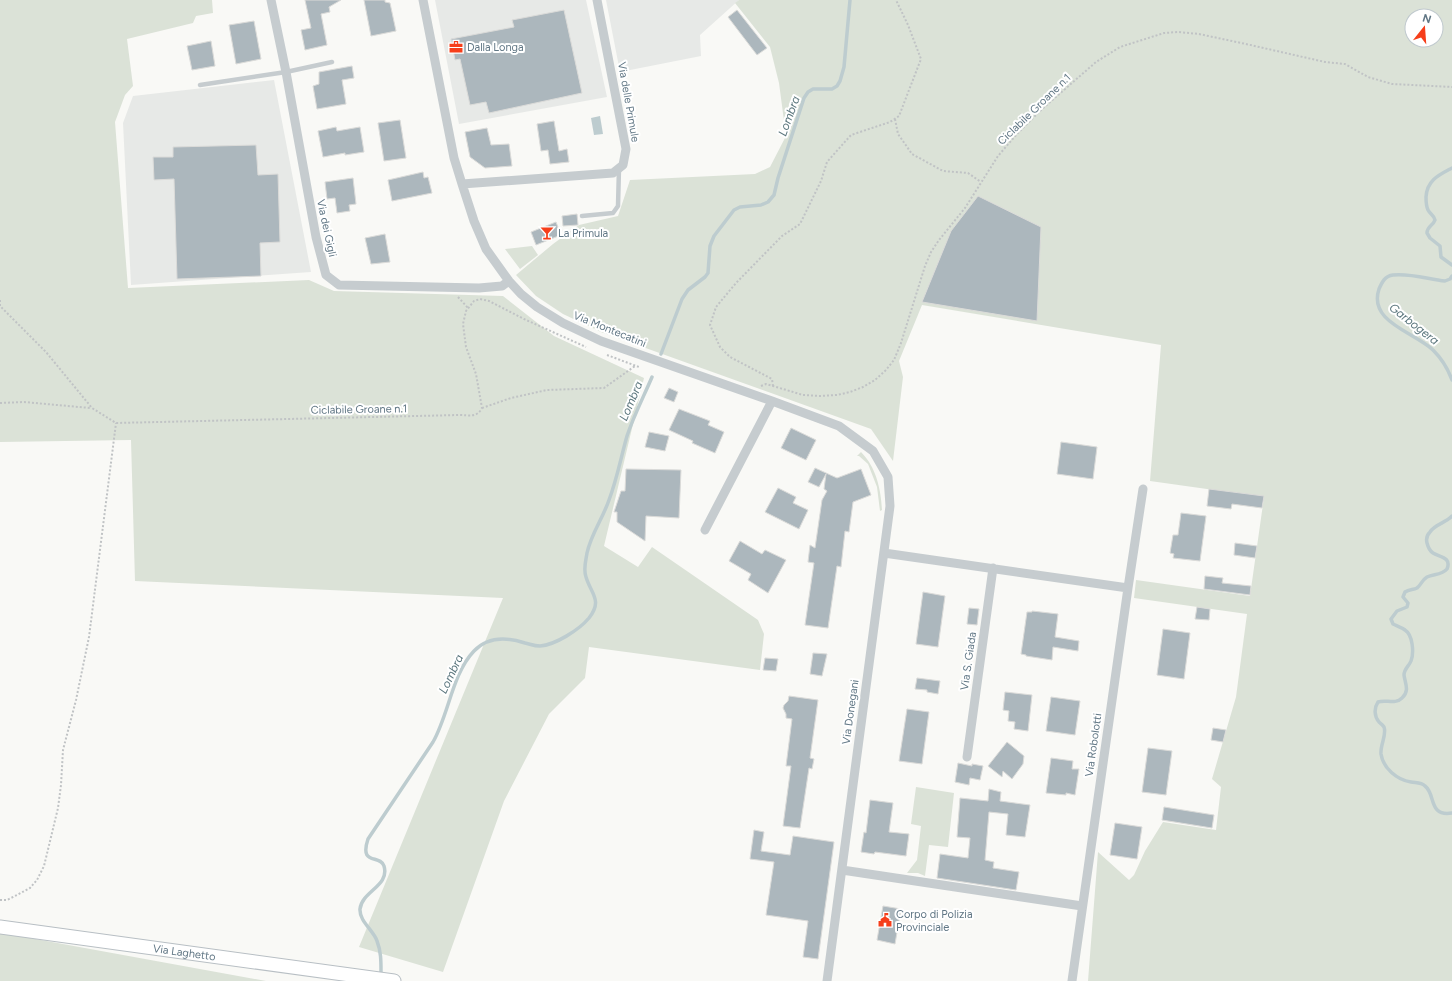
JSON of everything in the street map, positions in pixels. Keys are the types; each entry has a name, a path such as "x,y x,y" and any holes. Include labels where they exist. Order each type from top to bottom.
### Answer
{"street":[{"name":"Via dei Gigli","path":"271,0 286,72 316,237 326,275 339,285 479,288 502,286 509,281"},
{"name":"Via Montecatini","path":"423,0 454,158 474,221 486,249 509,281 521,294 537,307 563,323 601,341 772,400 839,426 872,451"},
{"name":"Via delle Primule","path":"597,0 626,149 623,165 619,168"},
{"path":"462,184 613,174 619,168"},
{"path":"705,530 772,400"},
{"name":"Via Donegani","path":"827,981 890,506 888,477 872,451"},
{"name":"Via Robolotti","path":"1072,981 1143,489"},
{"path":"884,553 1128,588"},
{"name":"Via S. Giada","path":"967,757 993,568"},
{"path":"842,870 1082,906"},
{"name":"Via Laghetto","path":"0,927 393,981"}],"lane":[{"path":"200,85 286,72 332,62"},
{"path":"582,216 613,213 618,206 619,168"}],"path":[{"path":"757,395 759,387 762,385 773,386 772,379 730,357 720,347 710,325 716,307 736,283 782,236 800,224 821,181 827,162 851,135 895,119 898,116 921,59 908,25 896,0"},
{"name":"Ciclabile Groane n.1","path":"773,386 803,395 837,395 863,387 875,380 886,370 894,360 901,343 930,252 964,208 998,156 1017,134 1042,110 1096,62 1120,47 1164,33 1178,32 1198,34 1325,62 1345,64 1368,77 1392,84 1452,88"},
{"path":"895,119 898,134 912,154 943,171 968,173 981,182"},
{"path":"482,408 476,374 466,347 463,324 466,312 474,301 480,299 489,301 524,319 590,348"},
{"path":"0,300 0,306 46,352 92,408 116,423 89,637 76,700 63,750 62,785 44,866 37,880 30,888 7,900 0,900"},
{"name":"Ciclabile Groane n.1","path":"116,423 443,415 474,416 479,413 482,408 511,398 547,390 604,388 636,366 602,354"},
{"path":"0,403 24,402 92,408"}],"shaded area":[{"path":"0,0 212,0 213,13 196,16 193,23 127,39 133,86 125,95 115,122 128,288 309,280 334,291 503,296 554,336 644,378 604,546 638,567 652,547 758,620 764,634 760,670 589,647 585,678 549,714 504,801 443,972 359,947 503,598 135,581 131,440 0,442"},
{"path":"435,0 586,0 607,97 459,124"},
{"path":"606,0 739,0 700,35 701,56 620,72"},
{"path":"739,0 1452,0 1452,981 1088,981 1098,852 1129,880 1134,875 1145,851 1163,822 1216,830 1221,787 1212,779 1236,697 1247,614 1134,598 1136,580 1250,596 1264,497 1150,481 1161,345 922,305 899,361 903,377 893,461 871,429 601,332 563,314 536,296 516,275 553,244 579,225 618,216 630,180 755,174 770,167 786,136 779,83 770,47 735,3"},
{"path":"274,80 311,272 131,285 123,123 133,96"},
{"path":"600,116 603,134 594,135 591,118"},
{"path":"532,246 538,255 520,269 505,249"},
{"path":"861,452 870,464 877,479 882,510 880,511 877,487 868,464 857,456"},
{"path":"916,787 954,793 948,847 929,845 925,876 918,873 907,873 917,860 921,826 911,824"},
{"path":"0,933 8,934 266,981 0,981"}],"building":[{"path":"305,0 341,0 329,7 330,12 321,14 327,45 305,50 301,30 311,28"},
{"path":"364,0 385,0 385,2 390,3 396,31 371,36"},
{"path":"564,10 582,93 489,113 486,102 470,105 460,59 455,60 451,39 514,27 512,20"},
{"path":"737,10 767,48 757,55 728,17"},
{"path":"254,21 261,59 236,64 229,25"},
{"path":"211,41 215,66 192,70 187,46"},
{"path":"352,66 354,78 342,80 346,104 317,109 313,86 319,84 319,72"},
{"path":"400,120 406,158 384,161 378,123"},
{"path":"554,121 559,151 567,149 569,162 550,164 548,150 541,151 537,124"},
{"path":"336,127 337,131 360,127 364,152 345,155 345,153 323,157 318,131"},
{"path":"487,128 491,145 509,144 512,166 485,168 470,157 465,132"},
{"path":"256,145 258,175 278,174 280,242 260,243 261,276 177,279 174,179 154,180 153,157 173,157 173,147"},
{"path":"423,172 424,178 428,177 432,193 392,201 388,180"},
{"path":"353,178 356,204 349,205 350,211 337,213 335,198 327,199 325,182"},
{"path":"978,196 1041,227 1037,321 922,302 951,231"},
{"path":"577,214 578,225 563,226 562,216"},
{"path":"556,222 561,235 536,245 531,232"},
{"path":"385,234 390,262 371,264 365,238"},
{"path":"669,388 678,392 674,402 664,398"},
{"path":"679,409 710,421 708,425 724,432 715,453 692,443 693,441 669,430"},
{"path":"791,428 816,440 806,460 781,448"},
{"path":"649,432 669,436 665,451 645,447"},
{"path":"1061,442 1097,447 1093,479 1057,474"},
{"path":"815,468 837,478 861,469 871,495 853,502 849,532 845,531 841,567 837,566 828,628 805,625 814,563 808,562 810,545 815,548 822,500 827,491 824,489 826,474 819,487 808,482"},
{"path":"626,469 681,470 679,518 646,516 645,541 617,522 617,512 614,512 621,491 625,491"},
{"path":"778,488 796,497 793,503 808,510 799,529 765,512"},
{"path":"1209,489 1264,496 1262,508 1232,504 1231,509 1207,506"},
{"path":"1181,513 1206,516 1200,561 1173,558 1174,554 1170,553 1173,535 1178,535"},
{"path":"740,541 762,554 765,550 786,560 768,593 748,580 751,574 729,561"},
{"path":"1235,543 1257,546 1255,558 1234,555"},
{"path":"1205,576 1223,578 1222,583 1251,586 1250,595 1204,589"},
{"path":"923,592 945,596 938,647 916,644"},
{"path":"1197,607 1210,609 1209,620 1195,619"},
{"path":"969,608 979,609 977,625 967,624"},
{"path":"1032,611 1058,614 1055,637 1079,641 1078,651 1053,647 1052,660 1021,654 1027,612"},
{"path":"1163,629 1190,633 1184,679 1157,675"},
{"path":"813,653 827,654 822,676 810,674"},
{"path":"765,658 778,659 776,671 763,670"},
{"path":"917,678 940,681 938,694 927,692 927,690 915,689"},
{"path":"1005,692 1032,695 1028,731 1014,729 1015,722 1008,721 1009,711 1003,710"},
{"path":"789,696 818,700 810,758 814,759 812,769 809,768 800,828 783,826 791,766 786,766 792,719 786,718 783,708 788,701"},
{"path":"1051,697 1080,701 1075,735 1046,731"},
{"path":"907,709 929,712 922,764 899,761"},
{"path":"1213,728 1226,730 1223,742 1211,740"},
{"path":"1007,742 1024,756 1023,764 1012,779 1003,771 1002,777 988,766"},
{"path":"1148,748 1172,751 1166,795 1142,792"},
{"path":"1051,758 1073,761 1072,769 1079,769 1075,795 1066,793 1066,795 1046,793"},
{"path":"958,763 972,766 972,764 983,766 980,780 970,778 969,785 955,782"},
{"path":"989,789 1001,792 1000,801 1030,805 1025,837 1006,835 1008,814 989,812 985,860 994,862 993,868 1019,872 1016,890 937,878 940,854 968,858 970,838 957,837 960,798 988,801"},
{"path":"870,800 893,803 889,832 909,834 906,856 875,852 874,854 861,852 864,832 866,833"},
{"path":"1164,807 1214,815 1212,828 1162,820"},
{"path":"1115,823 1142,827 1137,859 1110,855"},
{"path":"754,830 764,832 761,851 790,855 793,836 834,842 818,959 803,957 808,921 766,915 774,862 750,859"},
{"path":"883,906 901,909 895,944 877,940"}],"waterway":[{"name":"Lombra","path":"661,354 682,299 688,290 708,273 710,246 714,236 734,210 740,207 761,205 768,202 774,195 778,178 804,98 808,92 813,89 832,89 837,86 840,81 844,67 850,0"},
{"name":"Garbogera","path":"1452,168 1431,182 1426,197 1427,208 1435,220 1428,229 1427,233 1430,238 1440,246 1441,257 1452,265"},
{"name":"Garbogera","path":"1452,276 1450,279 1445,281 1419,276 1390,276 1381,284 1377,300 1380,310 1386,318 1436,353 1452,380"},
{"name":"Lombra","path":"381,972 380,952 377,941 373,933 364,922 360,913 360,909 365,898 380,884 385,873 382,863 371,858 366,853 368,839 433,742 461,671 474,651 479,646 498,639 518,641 538,646 553,643 585,623 593,612 596,602 595,597 585,574 587,553 591,539 612,492 627,436 652,377"},
{"name":"Garbogera","path":"1452,516 1432,529 1428,534 1427,539 1429,549 1448,562 1447,569 1427,577 1417,588 1405,592 1403,597 1408,603 1407,607 1397,611 1391,619 1393,624 1408,632 1412,644 1411,661 1404,673 1406,693 1402,698 1393,702 1378,702 1375,712 1377,720 1385,730 1381,754 1382,759 1388,768 1401,779 1423,785 1428,790 1439,812 1452,813"}],"place":[{"name":"Dalla Longa","path":"456,47"},
{"name":"La Primula","path":"547,233"},
{"name":"Corpo di Polizia Provinciale","path":"885,920"}]}
